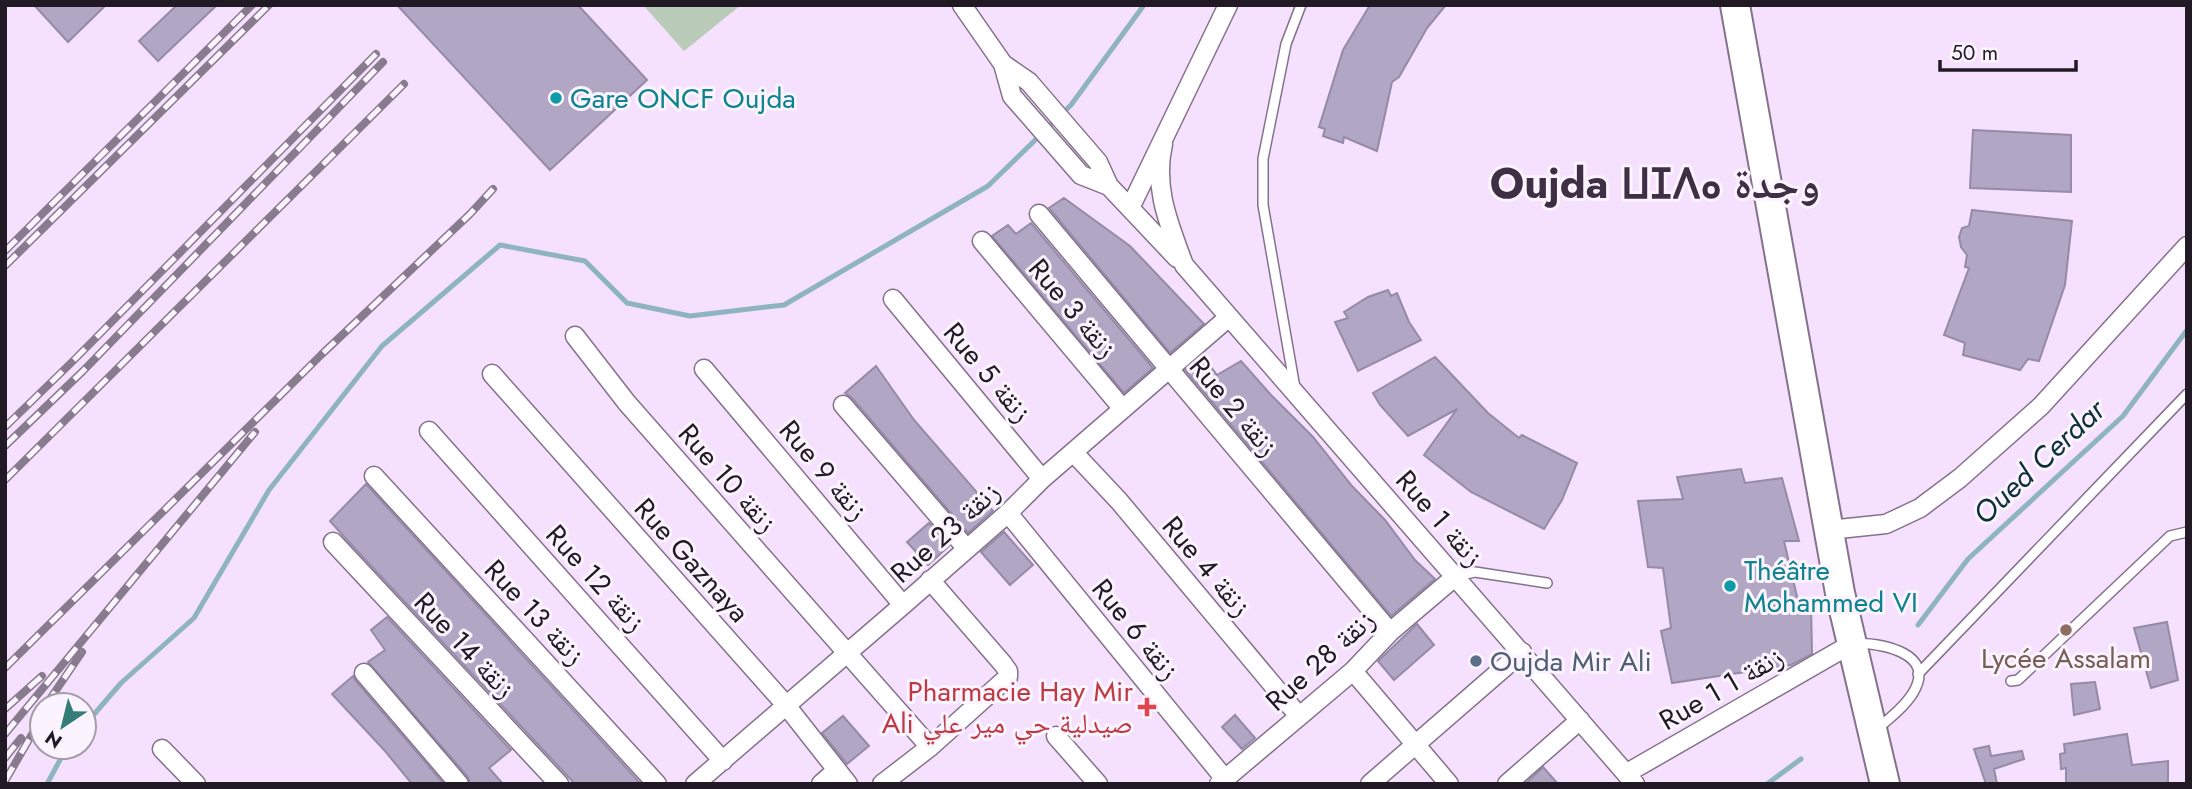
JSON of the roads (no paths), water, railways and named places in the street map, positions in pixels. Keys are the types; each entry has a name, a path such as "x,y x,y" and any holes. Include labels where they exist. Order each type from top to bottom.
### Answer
{"main road":[{"path":"1735,5 1840,593 1885,784"}],"street":[{"path":"962,5 1003,64 1012,96 1081,175 1109,186"},
{"path":"1130,208 1228,5"},
{"path":"1003,64 1029,82 1098,162 1109,186 1184,265"},
{"path":"1163,144 1158,171 1159,190 1184,265"},
{"name":"Rue 2 زنقة","path":"1039,214 1390,632"},
{"name":"Rue 3 زنقة","path":"982,242 1123,409"},
{"path":"1829,530 1886,524 1920,508 1992,453 2041,406 2187,246"},
{"name":"Rue زنقة 1","path":"1184,265 1631,778"},
{"name":"Rue 5 زنقة","path":"893,299 1042,479"},
{"name":"Rue 23 زنقة","path":"695,784 903,605 1008,513 1042,479 1229,317"},
{"name":"Rue 10 زنقة","path":"575,336 627,403 930,747"},
{"name":"Rue 9 زنقة","path":"704,369 903,605"},
{"name":"Rue Gaznaya","path":"492,374 785,705 842,777"},
{"path":"843,405 967,549"},
{"name":"Rue 12 زنقة","path":"429,430 723,761"},
{"name":"Rue 4 زنقة","path":"1073,452 1119,500 1298,715"},
{"name":"Rue 13 زنقة","path":"374,476 657,784"},
{"name":"Rue 6 زنقة","path":"1008,513 1222,781"},
{"name":"Rue 14 زنقة","path":"333,542 559,784"},
{"name":"Rue 28 زنقة","path":"1222,781 1353,671 1390,632 1456,576"},
{"path":"882,784 930,747 1008,677 1008,671 930,580"},
{"path":"1370,784 1522,652"},
{"name":"Rue 1 زنقة 1","path":"1631,778 1855,655"},
{"path":"1353,671 1449,784"},
{"path":"364,673 459,784"},
{"path":"1507,784 1580,720"},
{"path":"1056,736 1098,784"},
{"path":"162,749 196,784"},
{"path":"821,784 842,777"}],"lane":[{"path":"1296,393 1263,205 1263,159 1286,44 1301,5"},
{"path":"1874,733 1904,705 1914,691 1918,674 2187,394"},
{"path":"2011,681 2018,680 2170,536 2187,531"},
{"path":"1456,576 1475,572 1547,583"},
{"path":"1855,655 1881,643 1909,656 1918,674"}],"waterway":[{"path":"98,710 121,683 194,618 269,490 382,346 500,245 585,261 627,303 690,316 784,305 988,186 1071,105 1144,5"},
{"name":"Oued Cerdar","path":"1918,625 1968,559 2123,416 2187,330"},
{"name":"Oued Cerdar","path":"1767,784 1801,759"},
{"path":"47,784 59,761"}],"railway":[{"path":"5,251 252,5"},
{"path":"5,266 269,5"},
{"path":"5,427 376,54"},
{"path":"5,446 83,371 383,62"},
{"path":"5,480 404,84"},
{"path":"5,668 493,189"},
{"path":"5,734 255,432"},
{"path":"56,691 82,652"},
{"path":"5,709 42,676"},
{"path":"5,758 21,738"},
{"path":"5,781 28,741"}],"place":[{"name":"Gare ONCF Oujda","path":"556,98"},
{"name":"Théâtre Mohammed VI","path":"1730,586"},
{"name":"Lycée Assalam","path":"2066,630"},
{"name":"Oujda Mir Ali","path":"1476,661"},
{"name":"Pharmacie Hay Mir Ali صيدلية حي مير علي","path":"1147,707"}],"district":[{"name":"Oujda ⵡⵊⴷⴰ وجدة","path":"1655,183"}]}
